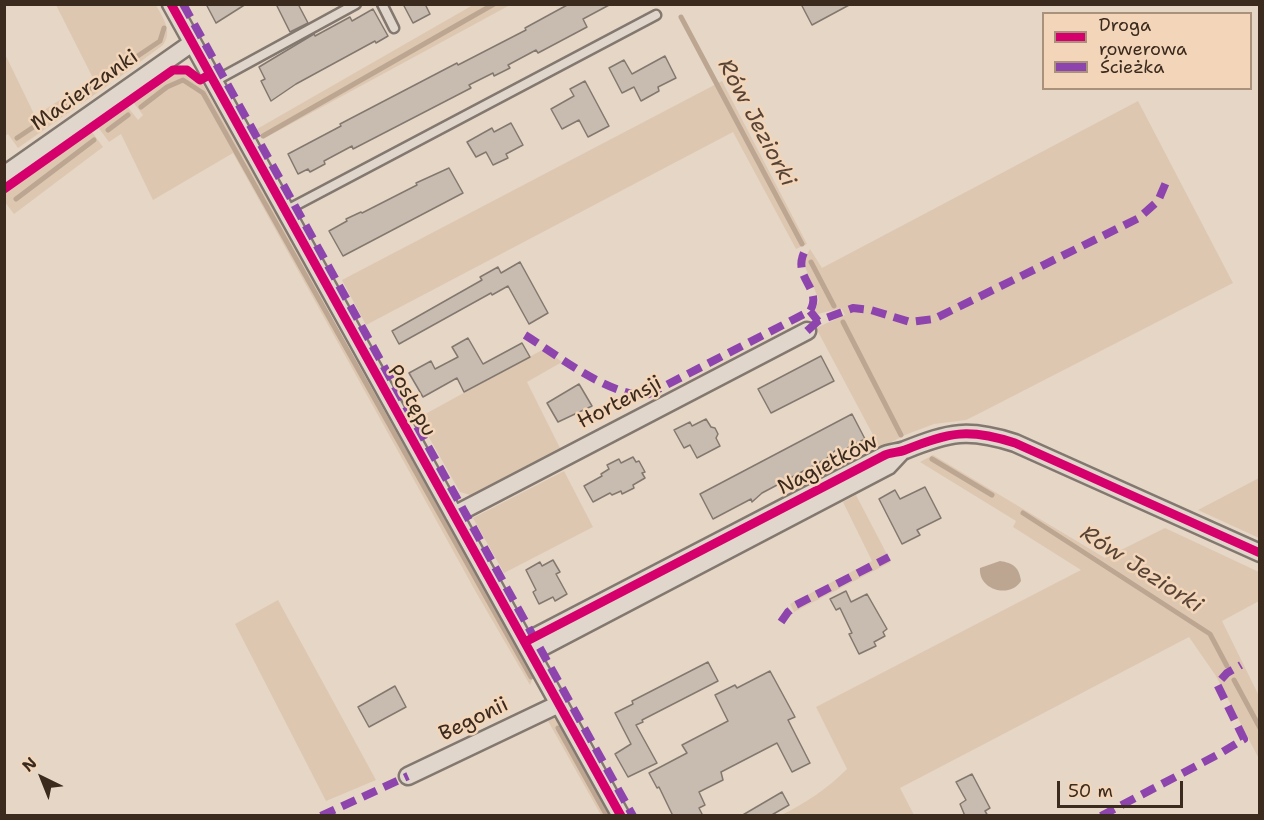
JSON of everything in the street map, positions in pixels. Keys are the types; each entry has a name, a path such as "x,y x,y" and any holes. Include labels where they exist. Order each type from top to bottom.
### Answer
{"street":[{"name":"Postępu","path":"171,4 621,816"},
{"name":"Macierzanki","path":"4,175 192,43"},
{"name":"Hortensji","path":"454,515 807,331"},
{"name":"Nagietków","path":"528,647 883,456 951,434 978,433 1015,442 1260,553"},
{"name":"Begonii","path":"408,776 559,704"}],"lane":[{"path":"213,82 356,4"},
{"path":"382,4 394,28"},
{"path":"285,211 656,15"}],"shaded area":[{"path":"56,5 156,5 166,25 166,40 163,45 117,79 109,68 103,71 111,83 81,104 73,92 93,78"},
{"path":"473,5 510,5 263,139 257,129"},
{"path":"5,54 35,116 66,96 75,108 18,148 8,134 5,136"},
{"path":"179,73 190,76 198,85 202,83 533,677 530,685 477,594 233,153 153,200 121,134 109,142 98,127 127,106 138,120 143,115 133,102 170,76"},
{"path":"722,81 807,244 796,249 733,132 366,325 342,280"},
{"path":"1138,101 1233,283 966,420 934,424 880,448 816,328 845,315 841,308 818,314 814,312 819,300 803,262 810,249 822,268"},
{"path":"92,132 103,147 14,214 5,202 5,194"},
{"path":"544,349 562,362 527,382 560,448 470,495 460,492 418,418"},
{"path":"933,455 1105,558 1165,528 1259,572 1259,601 1222,621 1259,696 1259,759 1216,676 1189,637 900,788 914,815 781,815 816,795 847,769 816,707 1081,570 1013,527 1016,521 920,462"},
{"path":"564,471 593,527 504,573 473,518"},
{"path":"1259,478 1259,538 1198,510"},
{"path":"856,495 891,562 794,612 790,604 872,561 843,502"},
{"path":"1000,561 1015,566 1019,572 1021,581 1010,590 1003,591 989,587 981,576 980,568"},
{"path":"278,600 376,780 326,801 235,624"},
{"path":"556,716 612,815 601,815 548,721"}],"building":[{"path":"206,4 246,4 216,23"},
{"path":"276,4 298,4 308,23 290,32"},
{"path":"403,4 425,4 430,14 413,23"},
{"path":"569,4 611,4 583,19 587,27 538,53 536,50 508,65 510,68 494,76 493,73 469,85 471,88 353,149 352,146 324,161 325,164 310,172 308,169 298,174 288,154 457,63 458,65 526,30 525,28"},
{"path":"801,4 851,4 812,25"},
{"path":"373,9 388,36 296,84 271,101 261,81 265,79 259,67 314,34 315,36 350,17 352,21"},
{"path":"665,56 676,78 658,87 659,91 641,101 634,87 622,93 609,68 624,60 632,74"},
{"path":"585,81 609,126 588,137 579,120 562,129 551,109 574,96 570,89"},
{"path":"511,123 523,145 506,154 508,158 493,165 486,152 476,157 467,142 492,128 494,132"},
{"path":"449,168 463,193 343,256 329,231 347,221 346,219"},
{"path":"520,262 548,313 529,324 508,286 492,295 491,293 399,344 392,331 482,280 480,277 498,267 501,273"},
{"path":"468,338 483,364 522,343 530,357 464,392 457,378 423,397 409,373 431,361 435,369 458,357 452,347"},
{"path":"821,356 834,381 771,413 758,389"},
{"path":"579,384 592,406 558,422 547,403"},
{"path":"852,414 865,439 840,452 838,448 826,459 762,493 752,502 751,499 713,519 700,494"},
{"path":"706,419 711,427 715,428 720,446 697,458 690,445 684,448 674,430 690,422 692,426"},
{"path":"633,457 636,462 639,461 645,472 642,473 645,478 633,485 634,488 622,494 621,491 612,495 610,493 593,502 584,486 602,476 601,474 609,469 607,465 619,459 621,463"},
{"path":"925,487 941,518 917,530 920,535 902,544 879,499 895,490 900,499"},
{"path":"553,560 560,572 556,574 567,594 555,601 553,597 539,604 533,592 536,590 526,570 540,562 542,566"},
{"path":"846,591 851,602 867,594 887,629 883,632 885,636 874,642 876,646 859,654 840,608 836,610 830,599"},
{"path":"708,662 718,681 636,725 657,763 628,777 615,754 631,744 615,713 633,704 632,701"},
{"path":"770,671 795,717 788,720 810,763 792,772 777,743 721,772 723,780 699,792 705,805 699,808 703,816 673,816 659,787 657,788 649,773 687,753 682,745 728,721 715,695 735,685 737,688"},
{"path":"395,686 406,707 369,727 358,707"},
{"path":"972,774 990,808 985,811 988,816 965,816 960,804 966,800 956,782"},
{"path":"782,792 789,805 770,816 741,816"}],"waterway":[{"path":"263,136 494,4"},
{"name":"Rów Jeziorki","path":"681,17 802,244"},
{"path":"117,70 160,41 164,28"},
{"path":"84,93 103,80"},
{"path":"141,107 167,87 183,80 203,93 531,677"},
{"path":"17,138 65,106"},
{"path":"108,130 128,115"},
{"path":"16,199 94,140"},
{"name":"Rów Jeziorki","path":"811,262 834,306"},
{"name":"Rów Jeziorki","path":"843,322 901,435"},
{"name":"Rów Jeziorki","path":"932,459 992,495"},
{"name":"Rów Jeziorki","path":"1023,513 1210,634 1227,666"},
{"name":"Rów Jeziorki","path":"1234,680 1260,728"},
{"path":"558,728 607,816"}],"marked path":[{"path":"183,4 633,816"},
{"path":"810,311 818,321 853,308 871,310 910,322 934,319 1139,218 1158,201 1167,180"},
{"path":"525,335 598,381 613,388 645,396 810,311 813,295 801,266 807,247"},
{"path":"807,331 818,321"},
{"path":"781,622 796,605 889,557"},
{"path":"1101,816 1244,739 1217,684 1227,673 1241,665"},
{"path":"321,816 408,776"}],"cycle path":[{"path":"171,4 621,816"},
{"path":"4,189 173,70 187,70 200,80 209,75"},
{"path":"525,642 886,455 935,439 959,434 984,435 1015,443 1260,553"}]}
